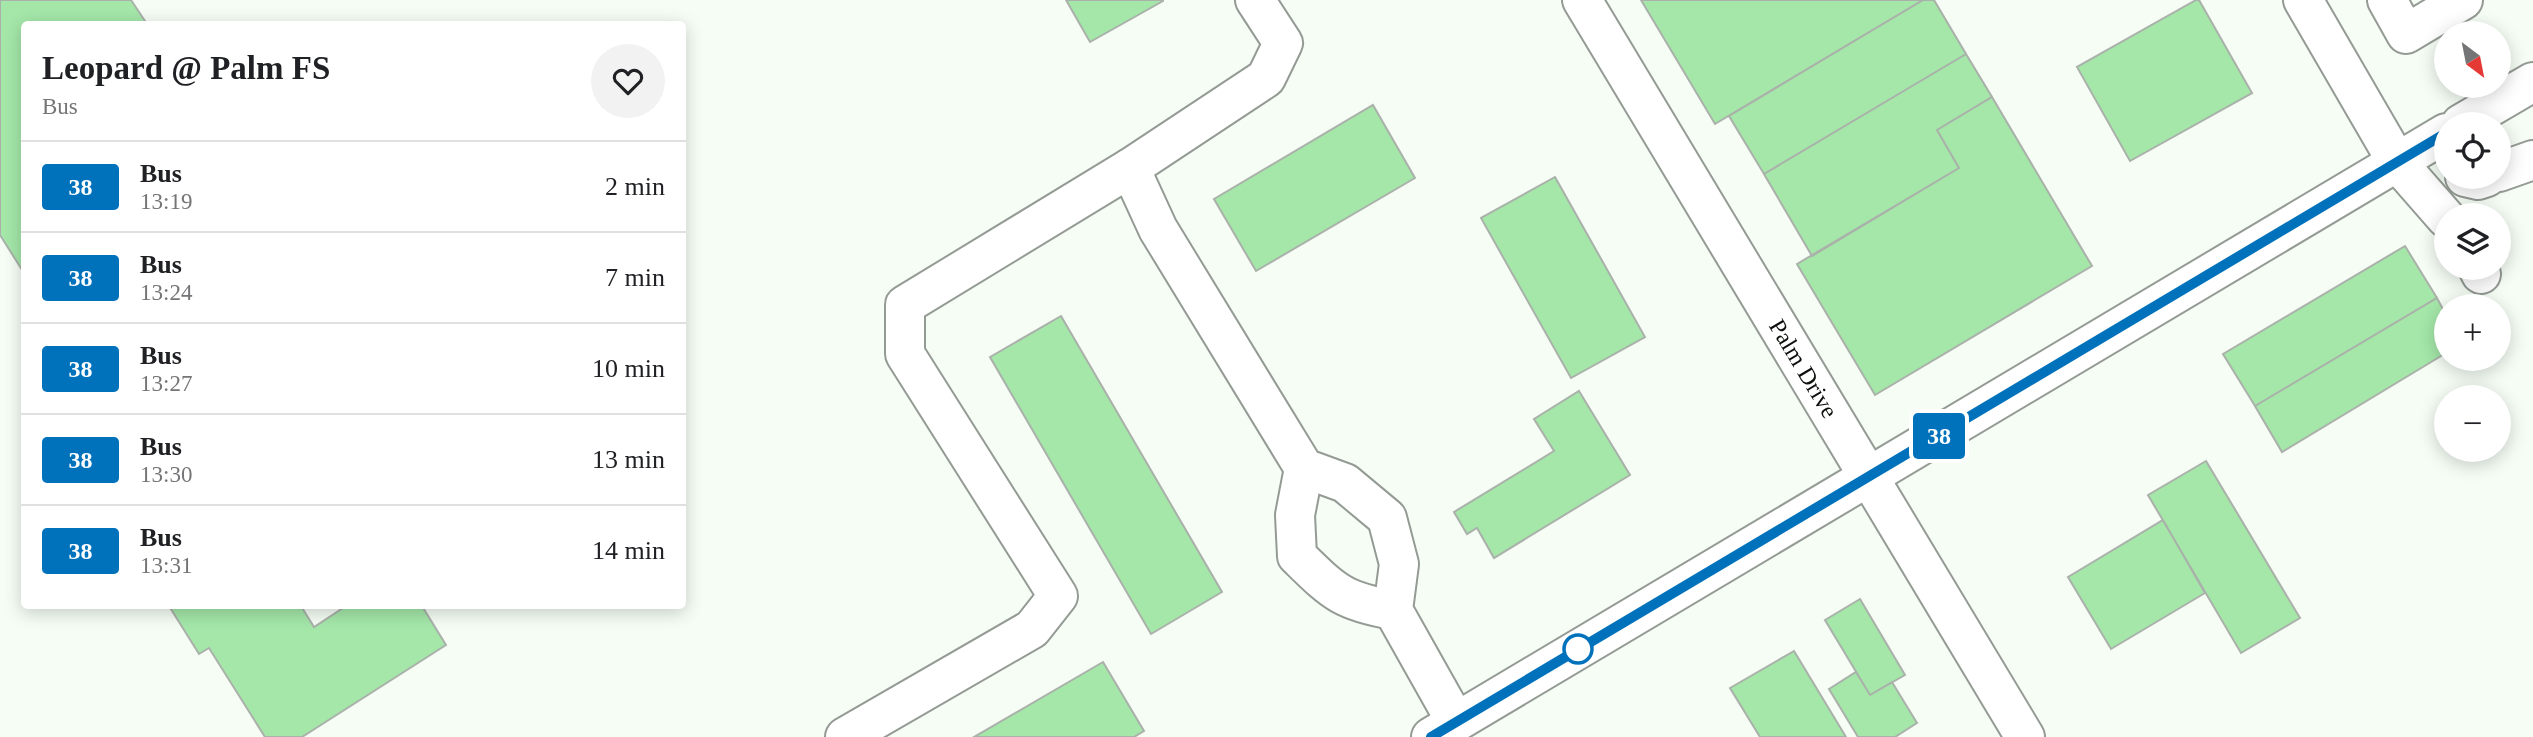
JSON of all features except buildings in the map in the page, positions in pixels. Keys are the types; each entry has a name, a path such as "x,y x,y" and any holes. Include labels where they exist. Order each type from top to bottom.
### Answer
{"main road":[{"path":"845,737 1032,629 1058,596 905,354 905,305 1130,169 1266,78 1283,43 1255,0"},
{"name":"Palm Drive","path":"1582,0 2025,737"},
{"path":"2303,0 2397,162 2434,204"},
{"path":"2387,0 2406,34 2463,0"},
{"path":"2482,112 2533,82"},
{"path":"1130,169 1158,229 1304,468 1345,483 1387,518 1399,564 1393,610 1443,729 2434,140"},
{"path":"2511,168 2533,160"},
{"path":"2397,162 2434,170"},
{"path":"1304,468 1295,515 1297,556 1329,587 1357,604 1393,610"}],"bus line":[{"name":"38","path":"1431,737 2434,140"}]}
